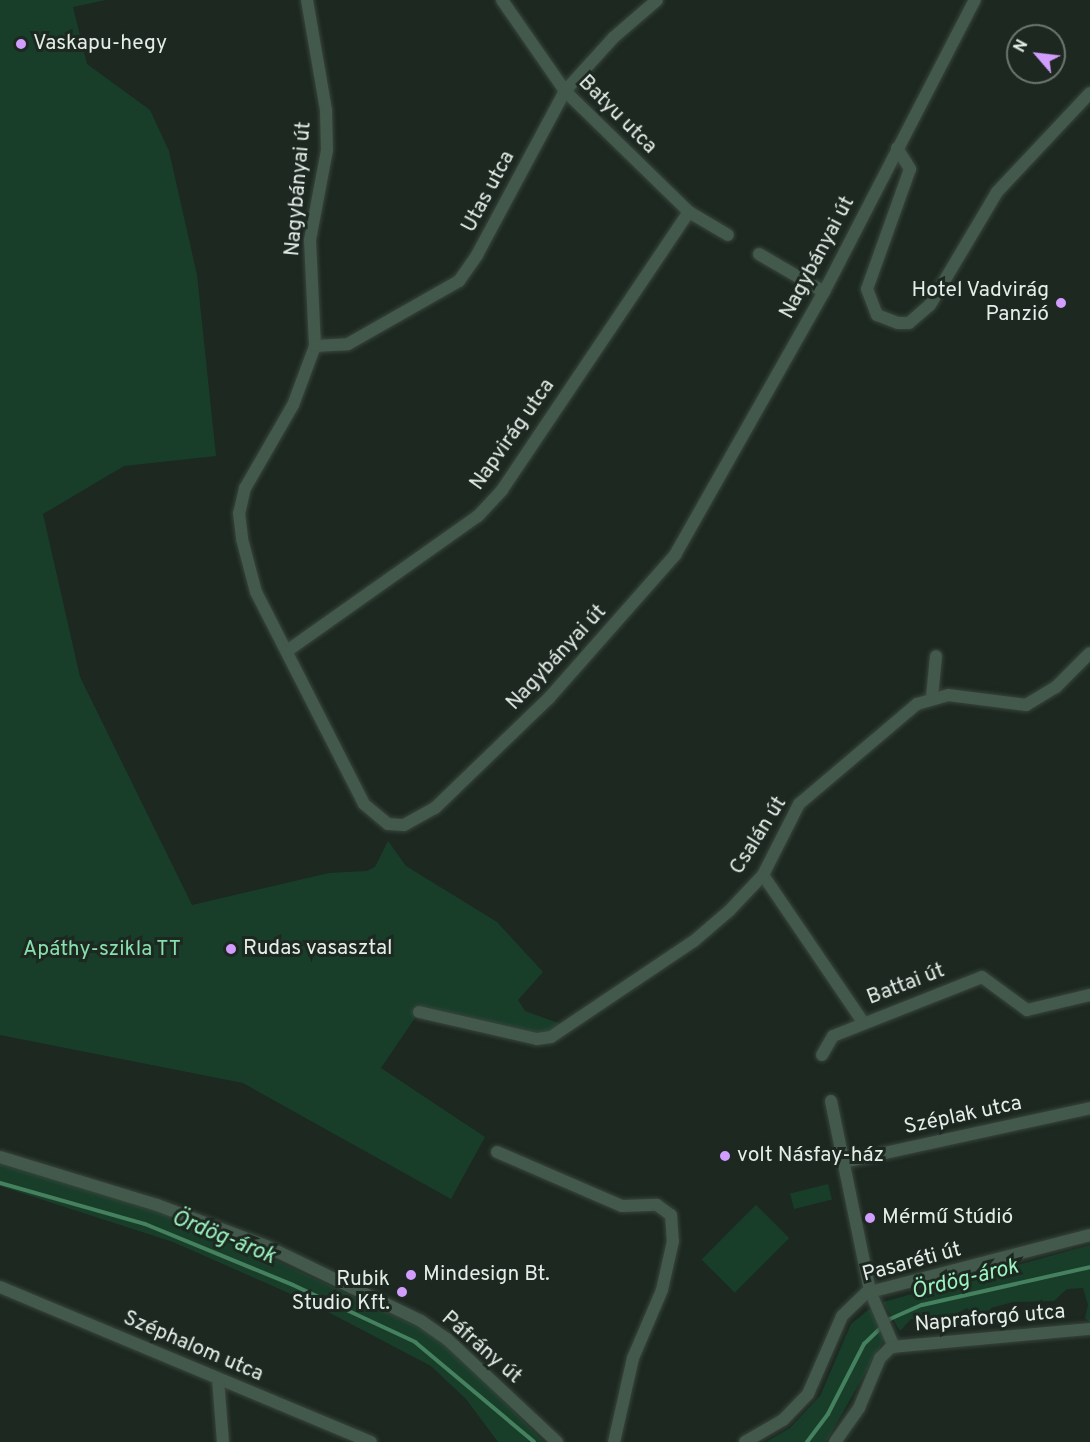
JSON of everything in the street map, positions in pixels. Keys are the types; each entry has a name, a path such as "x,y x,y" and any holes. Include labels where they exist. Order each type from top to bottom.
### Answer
{"street":[{"name":"Nagybányai út","path":"307,0 326,110 327,140 310,240 315,346 292,405 244,488 239,513 246,565 364,804 388,824 404,825 419,819 549,698 660,576 693,528 824,292 975,0"},
{"name":"Batyu utca","path":"502,0 565,91 689,212 728,235"},
{"name":"Utas utca","path":"315,346 348,344 459,281 477,255 565,91 613,38 657,0"},
{"path":"897,148 910,169 867,289 877,315 898,323 909,323 930,305 997,192 1037,144 1090,93"},
{"name":"Napvirág utca","path":"287,651 478,516 502,490 689,212"},
{"path":"759,254 824,292"},
{"path":"936,656 932,697 948,695 1026,705 1056,687 1090,653"},
{"name":"Csalán út","path":"419,1012 537,1039 551,1037 694,941 763,875 800,804 908,711 932,697"},
{"name":"Battai út","path":"763,875 863,1022 982,977 1027,1010 1090,995"},
{"path":"822,1054 833,1036 863,1022"},
{"path":"831,1101 870,1291 894,1347 880,1358 859,1408 835,1442"},
{"name":"Széplak utca","path":"843,1162 1090,1108"},
{"path":"497,1152 622,1206 657,1205 671,1215 673,1241 662,1290 633,1358 614,1442"},
{"name":"Páfrány út","path":"0,1157 157,1205 266,1246 421,1322 447,1339 557,1442"},
{"name":"Pasaréti út","path":"744,1442 783,1420 808,1394 842,1316 870,1291 1090,1235"},
{"name":"Széphalom utca","path":"0,1287 371,1442"},
{"name":"Napraforgó utca","path":"894,1347 1090,1329"},
{"path":"218,1379 223,1442"}],"green space":[{"name":"Apáthy-szikla TT","path":"0,0 106,0 73,7 87,64 150,110 169,151 197,275 216,456 124,466 43,514 80,677 192,905 329,873 367,871 375,867 388,841 406,866 497,922 543,972 518,1000 525,1011 561,1024 542,1034 419,1012 381,1068 485,1137 451,1199 243,1083 0,1035"},
{"path":"0,1161 172,1217 174,1213 425,1330 457,1354 544,1442 498,1442 466,1399 431,1366 309,1302 173,1242 0,1186"},
{"path":"828,1184 832,1200 794,1209 790,1193"},
{"path":"756,1205 789,1238 735,1293 702,1259"},
{"path":"1090,1245 1090,1322 1085,1318 1088,1305 1083,1288 1067,1289 1054,1301 1013,1302 991,1308 988,1314 975,1317 967,1308 948,1318 911,1319 900,1331 883,1302"},
{"path":"872,1307 885,1338 826,1442 766,1442 790,1428 820,1396 851,1324"}],"waterway":[{"name":"Ördög-árok","path":"0,1183 145,1224 293,1285 415,1342 534,1442"},
{"name":"Ördög-árok","path":"807,1442 828,1414 864,1344 890,1319 922,1305 1090,1267"}],"place":[{"name":"Vaskapu-hegy","path":"21,44"},
{"name":"Hotel Vadvirág Panzió","path":"1061,303"},
{"name":"Rudas vasasztal","path":"231,949"},
{"name":"volt Násfay-ház","path":"725,1156"},
{"name":"Mérmű Stúdió","path":"870,1218"},
{"name":"Mindesign Bt.","path":"411,1275"},
{"name":"Rubik Studio Kft.","path":"402,1292"}]}
